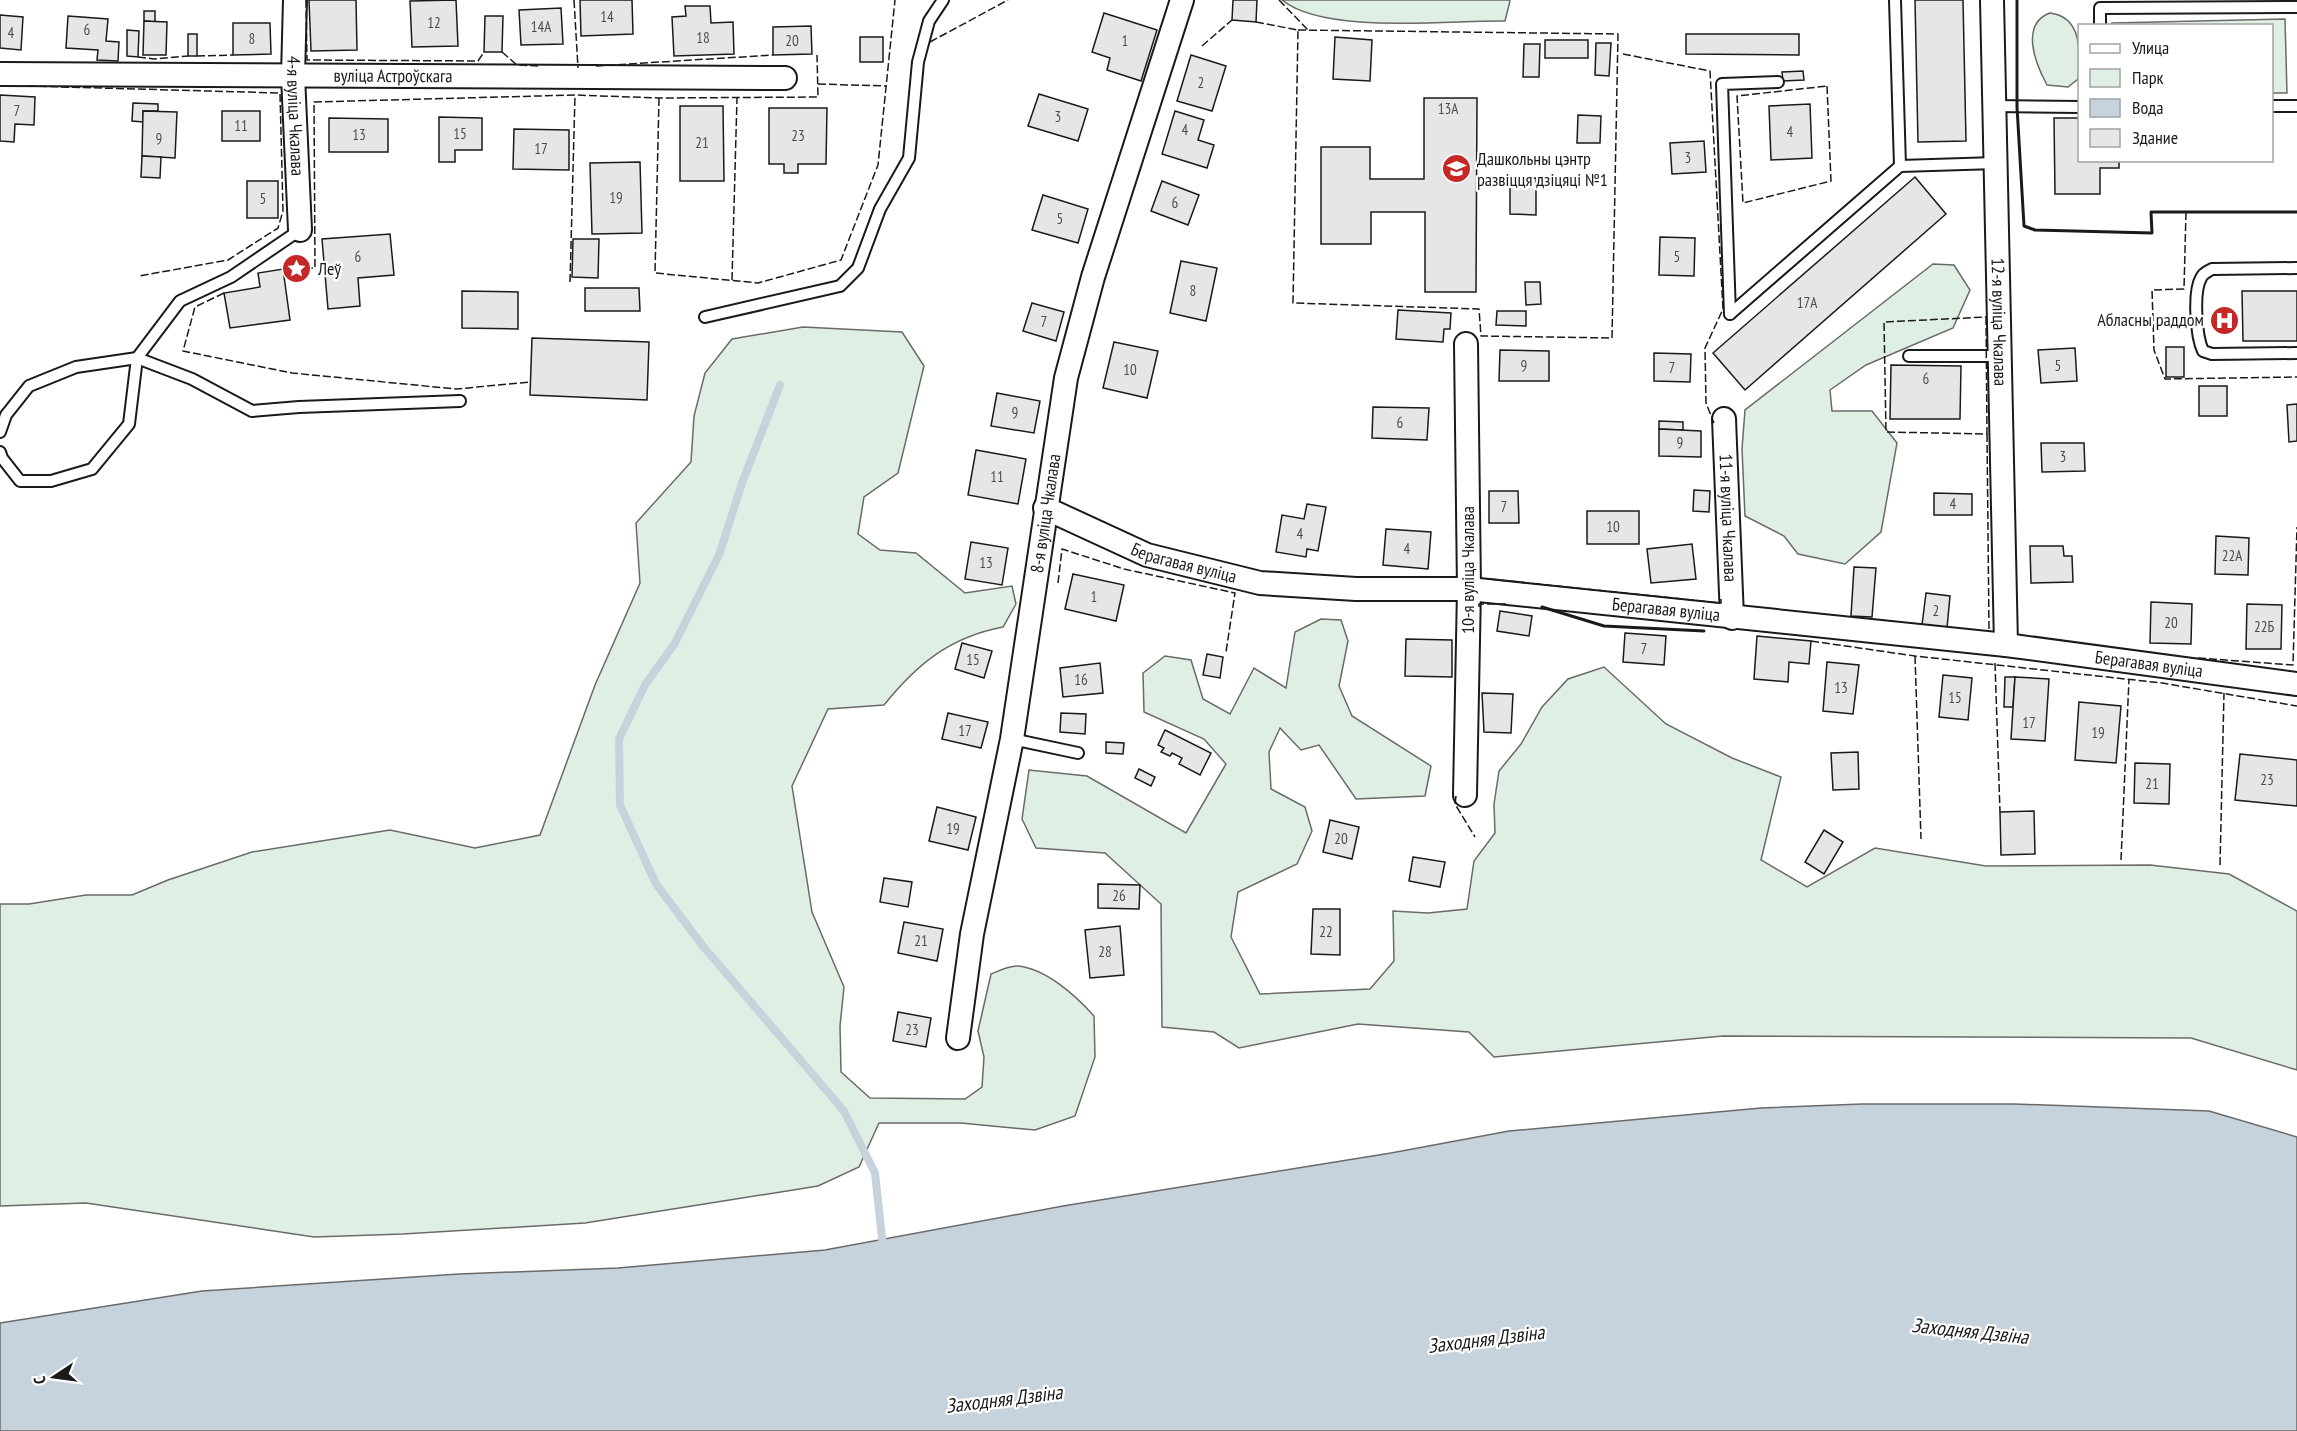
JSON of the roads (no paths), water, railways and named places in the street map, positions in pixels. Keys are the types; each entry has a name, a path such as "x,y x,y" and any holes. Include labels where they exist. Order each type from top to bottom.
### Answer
{"street":[{"name":"4-я вуліца Чкалава","path":"295,0 293,76 300,230"},
{"name":"8-я вуліца Чкалава","path":"958,1038 972,934 1012,739 1066,378 1093,277 1182,0"},
{"name":"12-я вуліца Чкалава","path":"1992,0 2006,645"},
{"name":"вуліца Астроўскага","path":"0,74 784,78"},
{"name":"10-я вуліца Чкалава","path":"1465,795 1469,589 1466,345"},
{"name":"11-я вуліца Чкалава","path":"1724,419 1732,618"},
{"name":"Берагавая вуліца","path":"1045,508 1147,555 1260,583 1356,589 1469,589 2006,645 2297,684"}],"lane":[{"path":"705,317 840,286 858,268 880,209 909,158 918,62 929,21 943,0"},
{"path":"1895,0 1900,166"},
{"path":"2100,24 2100,8 2297,7"},
{"path":"1778,82 1722,84 1730,314 1900,166 1996,163"},
{"path":"1994,106 2078,107"},
{"path":"2273,106 2297,106"},
{"path":"0,452 20,481 51,481 92,469 129,424 136,358 180,301 231,277 300,230"},
{"path":"2297,268 2212,269 2202,275 2198,283 2197,338 2203,351 2212,354 2297,353"},
{"path":"1909,356 2000,356"},
{"path":"0,432 6,415 30,386 76,367 136,358 192,379 252,411 298,406 460,401"},
{"path":"1012,739 1078,753"}],"water":[{"name":"Заходняя Дзвіна","path":"1862,1104 2015,1104 2209,1111 2297,1137 2297,1431 0,1431 0,1323 202,1291 459,1274 618,1268 825,1250 1063,1206 1391,1153 1509,1131 1761,1108"}],"waterway":[{"path":"780,385 742,483 719,555 675,643 645,685 619,739 620,805 656,884 702,945 844,1111 875,1173 883,1247"}],"place":[{"name":"Дашкольны цэнтр развіцця дзіцяці №1","path":"1456,169"},
{"name":"Леў","path":"297,269"},
{"name":"Абласны раддом","path":"2225,320"}]}
